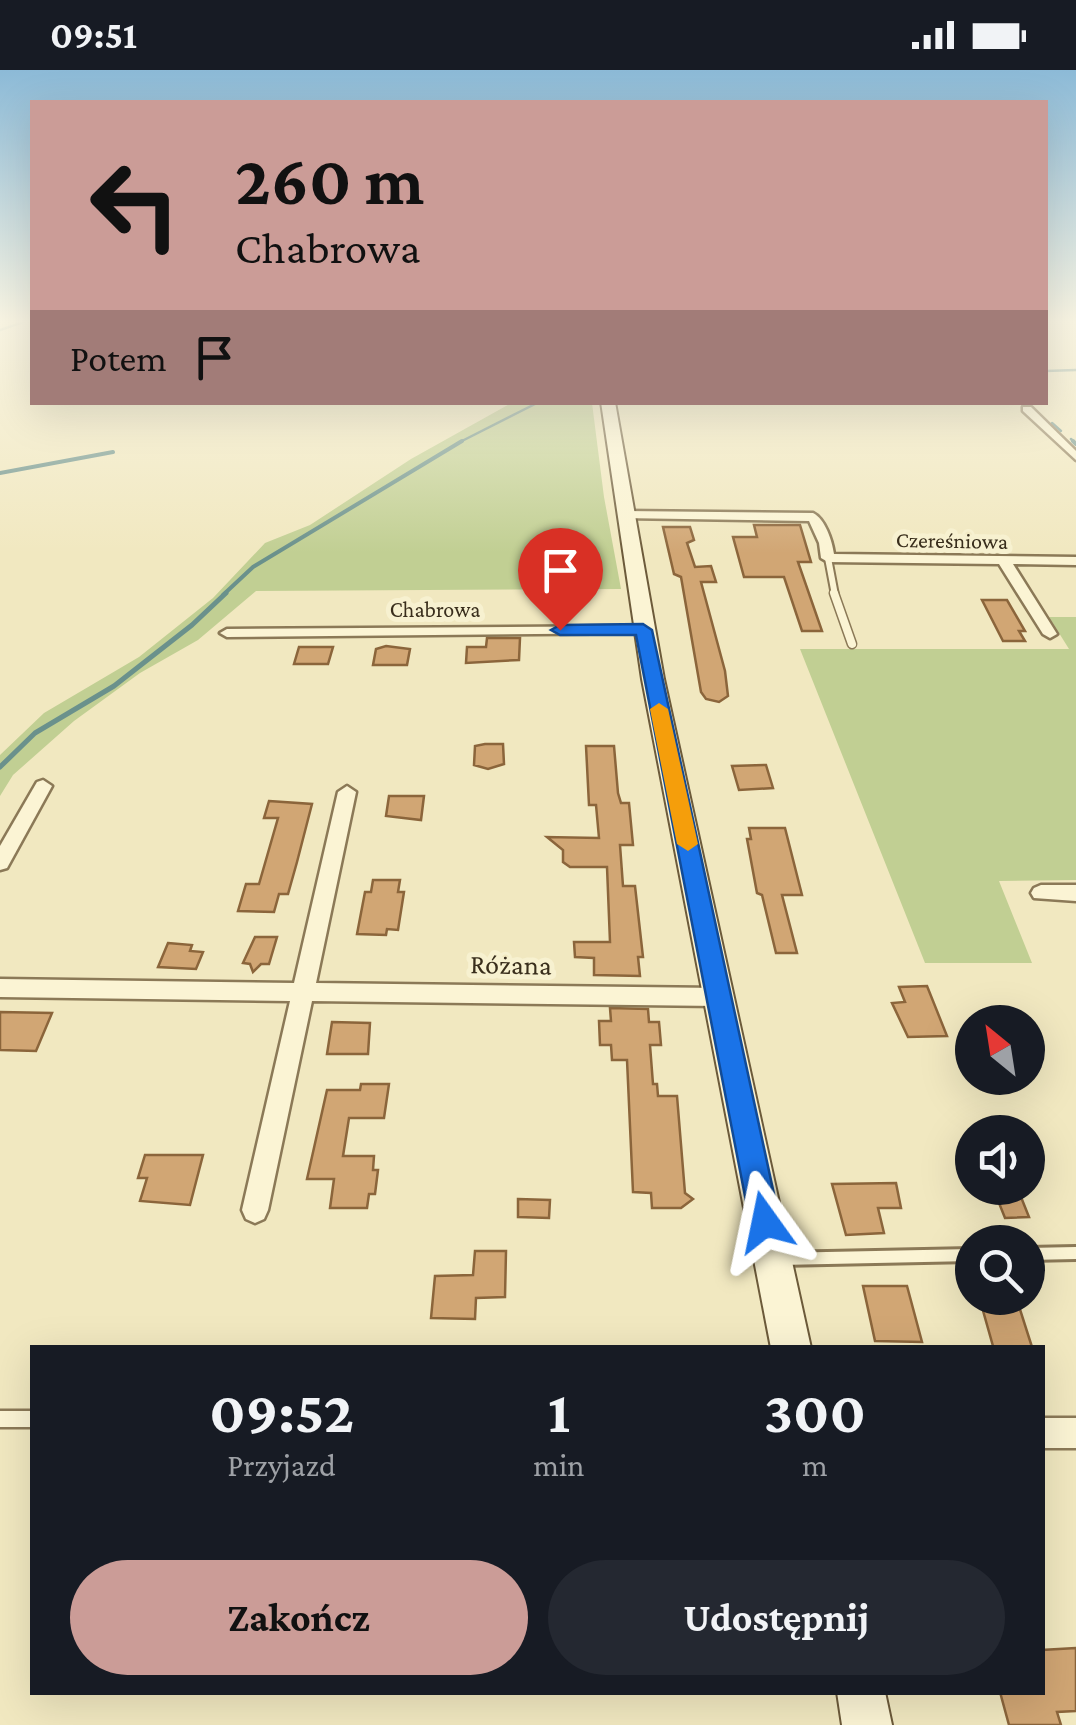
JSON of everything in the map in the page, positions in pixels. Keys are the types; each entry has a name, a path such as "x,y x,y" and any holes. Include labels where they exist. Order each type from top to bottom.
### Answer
{"street":[{"path":"608,405 643,630 790,1345"},
{"path":"1027,409 1076,457"},
{"path":"625,515 814,517 826,542 828,558"},
{"name":"Czereśniowa","path":"828,558 1076,561"},
{"path":"1004,560 1050,634"},
{"name":"Chabrowa","path":"227,633 643,630"},
{"path":"0,863 43,786"},
{"path":"256,1210 347,792"},
{"path":"1041,893 1076,893"},
{"name":"Różana","path":"0,988 718,997"},
{"path":"1045,1433 1076,1433"},
{"path":"861,1695 867,1725"}],"lane":[{"path":"828,558 829,577 852,644"},
{"path":"1045,1254 1076,1253"},
{"path":"773,1259 955,1255"},
{"path":"0,1419 30,1419"}],"green space":[{"path":"508,405 592,405 621,589 256,591 198,640 140,673 74,721 13,775 0,796 0,755 44,713 139,657 213,598 265,543 310,525 411,459"},
{"path":"1049,617 1076,617 1076,880 999,881 1032,963 925,963 800,649 1069,649"}],"building":[{"path":"754,525 800,525 811,562 798,562 822,631 802,631 784,577 744,577 733,537 757,537"},
{"path":"663,527 690,527 694,540 687,543 695,567 711,566 716,582 701,582 725,671 728,696 719,702 706,699 701,692 681,577 674,574"},
{"path":"982,600 1007,600 1025,631 1019,631 1025,641 1003,641"},
{"path":"487,638 520,638 519,660 466,663 467,647 486,647"},
{"path":"299,647 333,647 328,664 294,664"},
{"path":"376,649 410,649 407,665 373,665"},
{"path":"503,744 504,764 488,769 474,765 475,746"},
{"path":"586,746 614,746 618,793 621,803 629,803 633,845 620,845 623,886 635,886 643,957 638,957 640,976 594,975 594,958 575,957 574,942 610,942 607,867 570,867 563,862 563,850 547,837 599,838 596,805 589,805"},
{"path":"766,765 773,788 739,790 732,766"},
{"path":"389,796 424,796 421,820 386,816"},
{"path":"269,801 312,804 288,894 279,894 274,912 238,911 246,884 259,884 278,818 264,818"},
{"path":"749,828 785,828 802,895 782,895 797,953 776,953 762,895 757,893 747,839 751,839"},
{"path":"373,880 400,880 398,892 404,892 398,930 387,929 386,935 357,934 365,892 371,892"},
{"path":"255,937 277,937 269,964 261,964 253,972 250,964 243,963"},
{"path":"168,943 192,945 190,951 203,952 196,969 158,967"},
{"path":"927,986 947,1036 908,1037 892,1003 905,1002 899,987"},
{"path":"610,1008 648,1009 649,1022 659,1022 661,1045 650,1045 653,1084 657,1084 658,1096 677,1096 685,1193 693,1199 681,1208 652,1208 651,1193 633,1192 627,1060 612,1060 611,1045 600,1045 599,1021 611,1021"},
{"path":"0,1012 52,1013 36,1051 0,1050"},
{"path":"332,1022 370,1023 368,1054 327,1054"},
{"path":"361,1084 389,1084 384,1118 349,1118 343,1156 374,1156 373,1170 378,1170 375,1194 369,1194 367,1208 330,1208 334,1179 307,1179 327,1090 360,1090"},
{"path":"145,1155 203,1155 190,1205 140,1201 147,1178 138,1178"},
{"path":"896,1183 901,1208 878,1208 884,1233 846,1235 832,1184"},
{"path":"518,1199 550,1200 549,1218 518,1217"},
{"path":"1000,1205 1024,1205 1029,1217 1005,1218"},
{"path":"475,1251 506,1251 505,1297 476,1298 475,1319 431,1318 435,1276 473,1275"},
{"path":"863,1286 907,1286 922,1342 875,1341"},
{"path":"984,1315 1022,1315 1031,1345 993,1345"},
{"path":"1076,1648 1076,1711 1057,1712 1061,1725 1009,1725 1001,1695 1045,1695 1045,1650"}],"waterway":[{"path":"458,443 533,405"},
{"path":"1052,423 1061,431"},
{"path":"1071,439 1076,444"},
{"path":"223,595 253,567 462,441"},
{"path":"0,473 113,452"},
{"path":"0,767 35,733 114,686 226,593"}],"slow traffic":[{"path":"659,709 688,844"}],"route":[{"path":"560,630 643,630 765,1222"}]}
